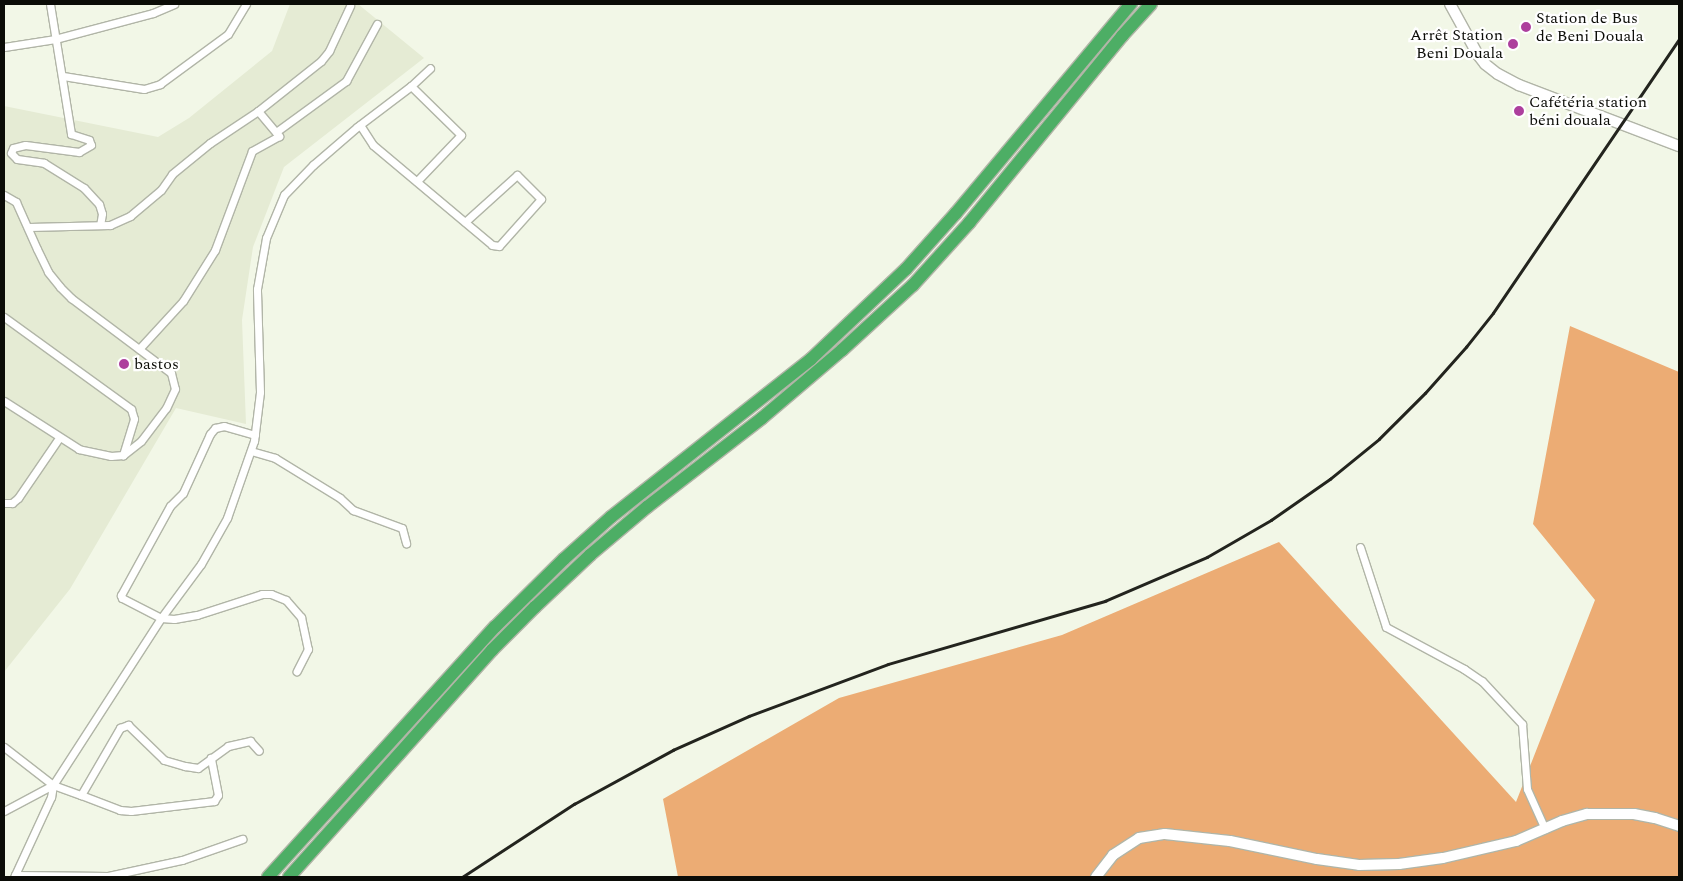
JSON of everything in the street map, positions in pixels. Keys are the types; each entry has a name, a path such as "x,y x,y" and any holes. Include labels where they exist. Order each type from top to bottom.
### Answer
{"highway":[{"path":"268,877 494,627 564,559 625,506 811,359 906,269 956,213 1131,4"},
{"path":"289,877 492,650 535,607 597,549 762,418 842,350 912,285 968,223 1122,36 1152,4"}],"street":[{"path":"50,4 71,134 89,140 91,145 79,152 25,145 13,148 12,153 17,159 44,163 84,188 99,204 102,214 100,225"},
{"path":"4,47 55,39 154,13 174,4"},
{"path":"63,76 144,89 160,84 228,34 246,4"},
{"path":"1450,4 1478,55 1485,64 1498,74 1527,88 1679,146"},
{"path":"29,227 110,225 130,216 161,190 172,174 210,143 258,111 322,62 350,6"},
{"path":"276,132 346,81 377,24"},
{"path":"4,811 52,784 161,618 201,564 227,518 255,435 260,392 257,289 266,238 284,195 313,165 360,124 412,86 430,68"},
{"path":"412,86 461,135 417,182"},
{"path":"139,349 183,301 204,270 215,250 252,151 279,136 258,111"},
{"path":"360,124 373,145 492,245 499,246 540,199 518,175 465,222"},
{"path":"4,195 16,202 29,227 44,264 60,287 71,298 171,373 175,389 166,408 141,441 123,455 111,456 88,452 59,438 4,401"},
{"path":"4,317 131,409 134,424 123,455"},
{"path":"255,435 224,426 215,428 204,444 183,493 170,506 121,595 122,598 161,618 174,619 197,615 262,594 271,594 286,600 301,618 308,649 297,670"},
{"path":"4,503 12,503 18,498 59,438"},
{"path":"251,450 275,458 340,498 353,510 402,528 406,542"},
{"path":"1360,547 1386,627 1464,668 1482,681 1522,724 1527,789 1544,829"},
{"path":"80,795 120,728 128,725 164,760 198,768 228,746 250,740 259,751"},
{"path":"4,747 52,784 120,810 131,812 214,801 218,795 211,758"},
{"path":"52,784 51,797 15,876 108,876 182,860 242,840"},
{"path":"1096,877 1113,855 1139,838 1165,834 1230,841 1317,859 1359,865 1399,864 1443,858 1516,841 1587,814 1613,813 1656,818 1679,826"}],"shaded area":[{"name":"bastos","path":"290,4 358,4 424,58 284,167 253,247 242,320 246,424 176,408 70,589 4,672 4,106 158,137 189,118 272,51"},
{"path":"1570,326 1679,372 1679,877 678,877 663,799 839,698 1062,635 1279,542 1516,802 1595,600 1533,524"}],"railway":[{"path":"462,877 574,804 673,750 749,716 888,664 1105,601 1207,557 1271,520 1330,479 1379,439 1425,393 1466,347 1493,313 1679,39"}],"place":[{"name":"Station de Bus de Beni Douala","path":"1526,27"},
{"name":"Arrêt Station Beni Douala","path":"1513,44"},
{"name":"Cafétéria station béni douala","path":"1519,111"},
{"name":"bastos","path":"124,364"}]}
